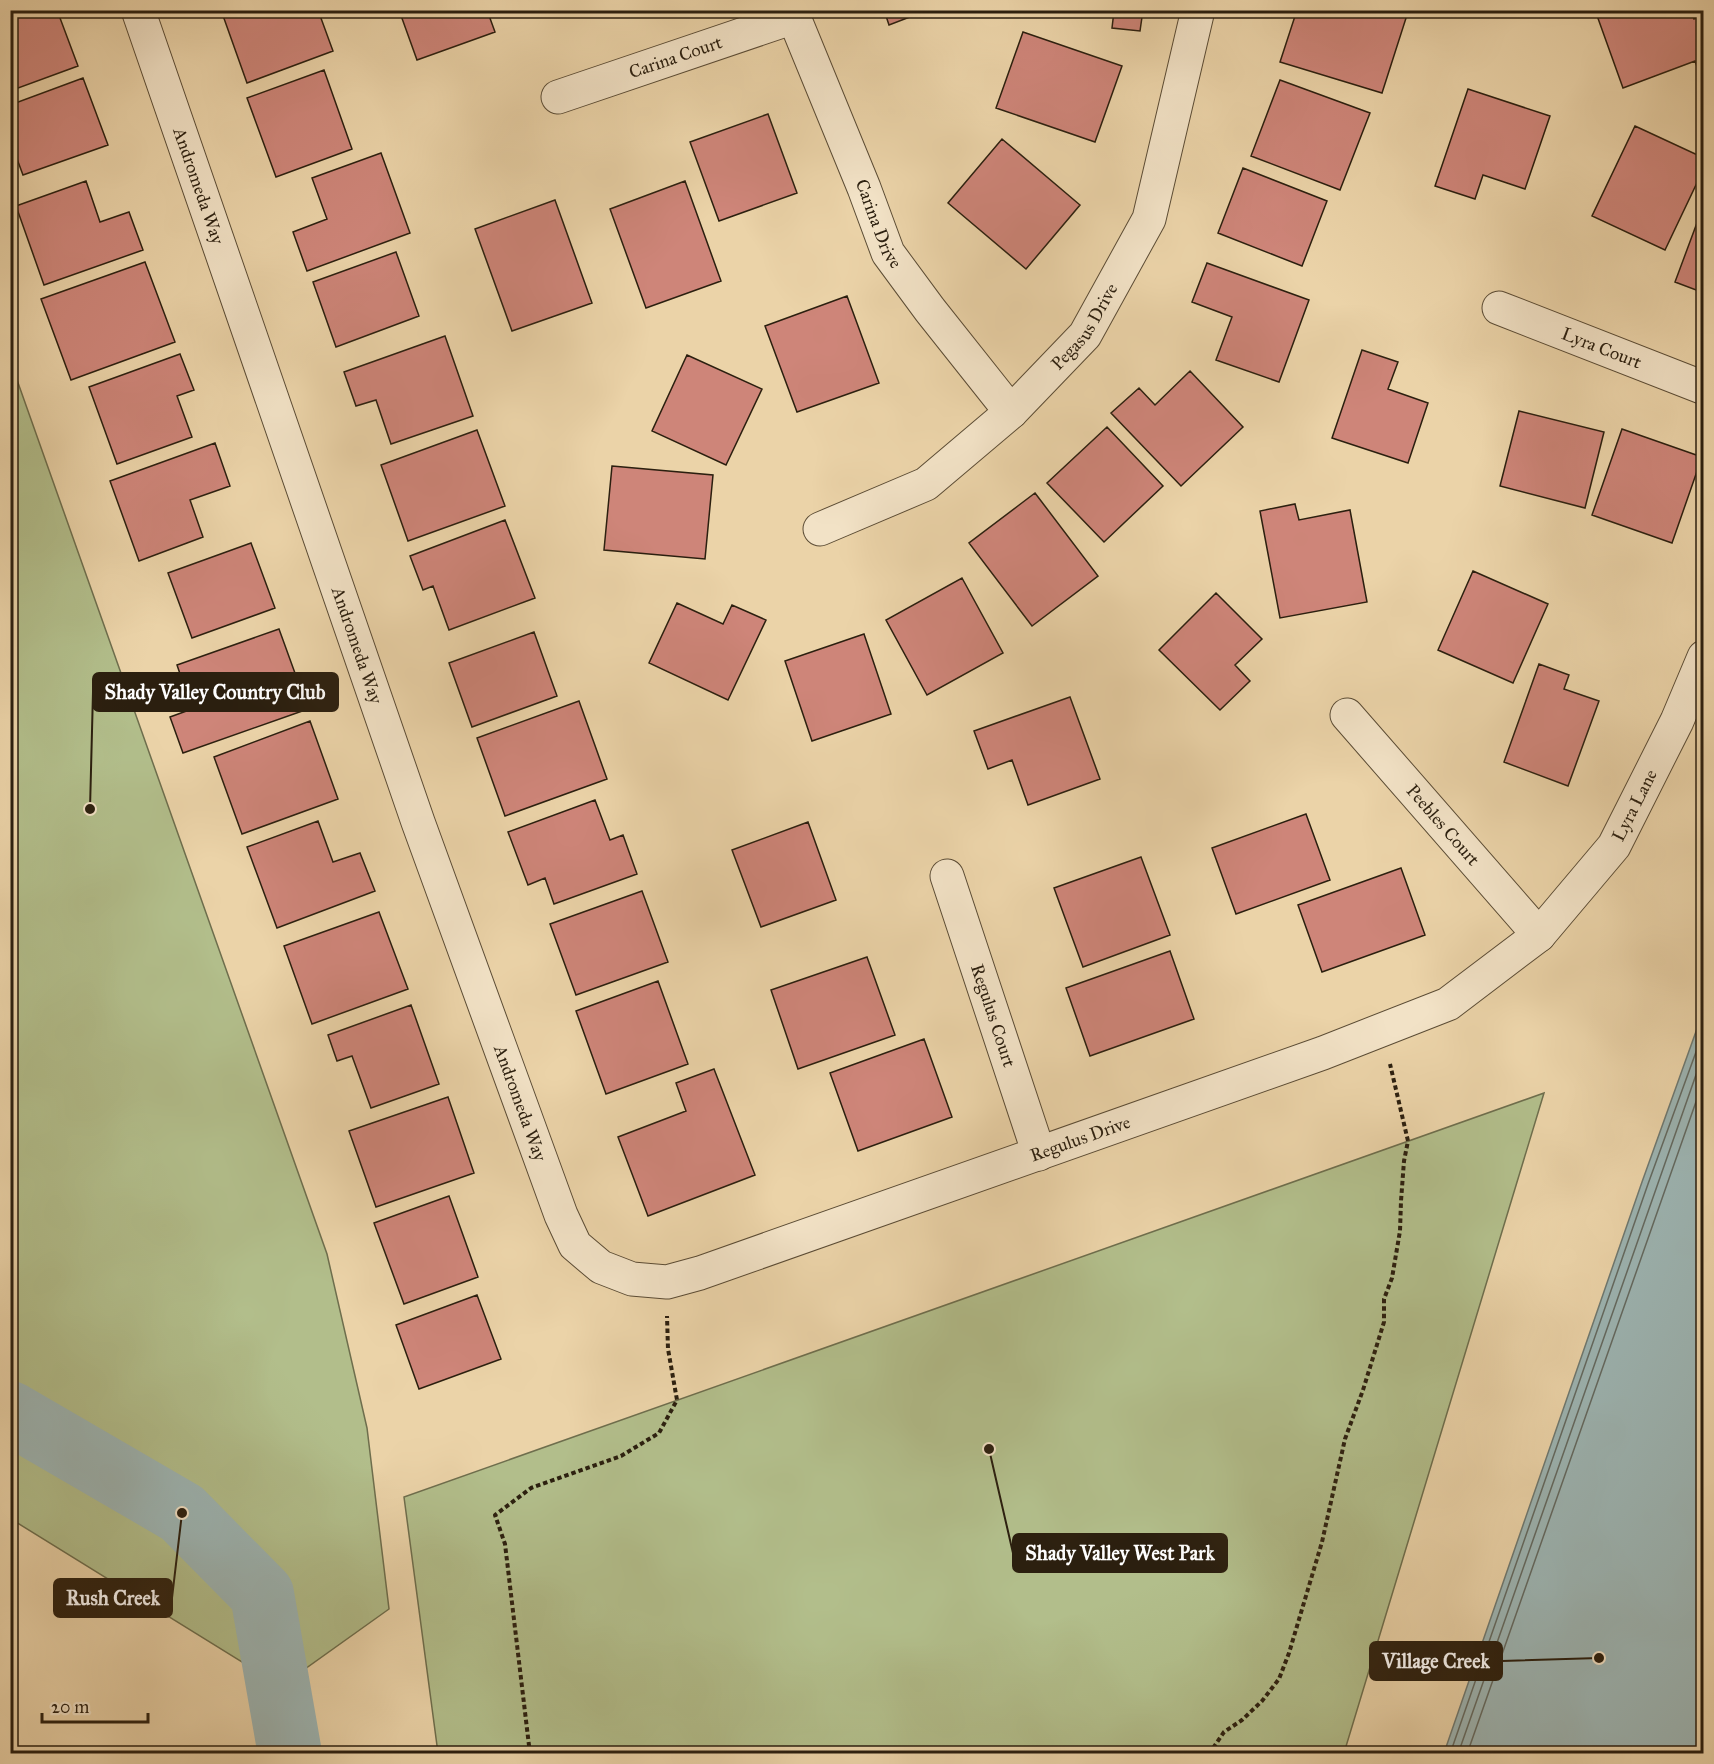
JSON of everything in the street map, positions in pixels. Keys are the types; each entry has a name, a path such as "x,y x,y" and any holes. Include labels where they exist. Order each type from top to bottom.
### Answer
{"street":[{"name":"Andromeda Way","path":"138,10 418,822 561,1215 574,1245 601,1267"},
{"name":"Pegasus Drive","path":"820,529 926,484 1011,412 1085,335 1149,219 1198,10"},
{"name":"Carina Drive","path":"792,14 864,188 888,253 1011,412"},
{"name":"Carina Court","path":"558,97 792,14"},
{"name":"Lyra Court","path":"1498,308 1704,388"},
{"name":"Lyra Lane","path":"1539,935 1614,846 1677,721 1704,657"},
{"name":"Peebles Court","path":"1347,715 1539,935"},
{"name":"Regulus Court","path":"946,876 1039,1154"},
{"name":"Regulus Drive","path":"601,1267 632,1279 667,1282 700,1273 1039,1154 1323,1053 1448,1004 1539,935"}],"path":[{"path":"1209,1754 1224,1732 1242,1720 1262,1701 1279,1679 1290,1653 1322,1542 1345,1439 1384,1322 1384,1299 1392,1278 1400,1231 1404,1161 1408,1141 1390,1063"},
{"path":"530,1754 505,1544 495,1515 531,1488 621,1456 659,1432 677,1400 668,1349 667,1282"}],"green space":[{"path":"11,363 327,1254 367,1428 389,1609 281,1686 11,1519"},
{"path":"1544,1093 1344,1753 438,1753 404,1497"}],"water":[{"path":"1703,1012 1703,1753 1444,1753 1642,1182"}],"building":[{"path":"10,10 57,10 78,66 10,91"},
{"path":"221,10 318,10 333,51 247,83"},
{"path":"399,10 487,10 495,32 417,60"},
{"path":"884,10 928,10 889,25"},
{"path":"1109,10 1143,10 1140,31 1112,28 1114,11"},
{"path":"1297,10 1394,10 1407,15 1382,93 1280,62"},
{"path":"1595,10 1691,10 1694,19 1704,15 1704,77 1701,78 1695,61 1623,88"},
{"path":"1023,32 1122,66 1095,142 996,108"},
{"path":"324,70 352,149 276,177 247,98"},
{"path":"83,78 108,145 23,175 10,140 10,105"},
{"path":"1280,80 1370,113 1340,190 1251,156"},
{"path":"1468,89 1550,116 1525,189 1483,175 1475,199 1435,186"},
{"path":"768,114 797,193 719,221 690,142"},
{"path":"1635,126 1704,158 1704,168 1665,250 1592,216"},
{"path":"1002,139 1080,205 1026,269 948,203"},
{"path":"381,153 410,233 307,271 293,232 327,219 312,178"},
{"path":"1243,168 1327,201 1302,266 1218,233"},
{"path":"86,181 100,222 129,212 143,250 44,285 16,206"},
{"path":"685,181 721,281 646,308 610,209"},
{"path":"555,200 592,303 512,331 475,229"},
{"path":"1704,204 1704,293 1675,282"},
{"path":"396,252 419,316 336,347 313,282"},
{"path":"145,262 175,342 71,380 41,299"},
{"path":"1207,263 1309,300 1279,382 1216,360 1232,317 1192,302"},
{"path":"847,296 879,383 797,412 765,326"},
{"path":"445,336 473,416 391,444 376,400 356,406 344,372"},
{"path":"1362,350 1398,362 1388,389 1428,403 1408,463 1332,438"},
{"path":"180,354 194,390 177,396 192,437 117,464 89,387"},
{"path":"687,355 762,389 726,465 652,431"},
{"path":"1190,371 1243,427 1181,486 1111,413 1139,388 1155,405"},
{"path":"1519,411 1604,432 1585,508 1500,486"},
{"path":"1107,427 1163,486 1104,542 1047,483"},
{"path":"1622,429 1702,457 1672,543 1592,515"},
{"path":"477,430 505,506 408,541 381,465"},
{"path":"215,443 230,486 190,500 203,537 139,561 110,481"},
{"path":"612,466 713,475 705,559 604,550"},
{"path":"1035,493 1098,576 1032,626 969,543"},
{"path":"1295,504 1299,520 1350,510 1367,602 1280,618 1260,511"},
{"path":"505,520 535,598 449,630 433,586 423,590 410,556"},
{"path":"251,543 275,608 192,638 168,573"},
{"path":"1473,571 1548,604 1513,683 1438,650"},
{"path":"962,578 1003,653 927,695 886,620"},
{"path":"1216,593 1262,639 1235,665 1250,681 1220,710 1159,650"},
{"path":"677,603 723,624 732,605 766,620 728,700 649,663"},
{"path":"279,629 308,709 183,753 170,717 192,709 177,665"},
{"path":"534,632 557,696 472,727 449,663"},
{"path":"864,634 891,714 812,741 785,661"},
{"path":"1539,664 1569,675 1564,689 1599,701 1568,786 1504,762"},
{"path":"1070,697 1100,779 1028,805 1012,760 988,769 974,731"},
{"path":"579,701 607,779 505,816 477,738"},
{"path":"310,721 338,799 242,834 214,757"},
{"path":"595,800 610,840 623,835 637,874 554,904 545,878 528,885 508,832"},
{"path":"1306,814 1330,880 1236,914 1212,848"},
{"path":"318,821 333,862 360,853 375,891 277,928 247,847"},
{"path":"808,822 836,900 761,927 732,850"},
{"path":"1141,857 1170,935 1083,967 1054,888"},
{"path":"1401,868 1425,935 1322,972 1298,905"},
{"path":"642,891 668,962 576,995 550,924"},
{"path":"379,912 408,989 312,1024 284,946"},
{"path":"1170,951 1194,1019 1090,1056 1066,988"},
{"path":"867,957 895,1035 798,1069 771,990"},
{"path":"658,981 688,1064 606,1094 576,1011"},
{"path":"411,1005 439,1084 371,1108 352,1056 337,1061 328,1035"},
{"path":"924,1039 952,1117 858,1151 830,1073"},
{"path":"714,1069 755,1175 648,1216 618,1137 686,1111 676,1083"},
{"path":"448,1097 474,1173 376,1207 349,1131"},
{"path":"449,1196 478,1277 404,1304 374,1223"},
{"path":"477,1295 501,1359 419,1389 396,1325"}],"waterway":[{"path":"10,1413 182,1513 262,1594 290,1754"}],"place":[{"name":"Shady Valley Country Club","path":"90,809"},
{"name":"Shady Valley West Park","path":"989,1449"},
{"name":"Rush Creek","path":"182,1513"},
{"name":"Village Creek","path":"1599,1658"}]}
